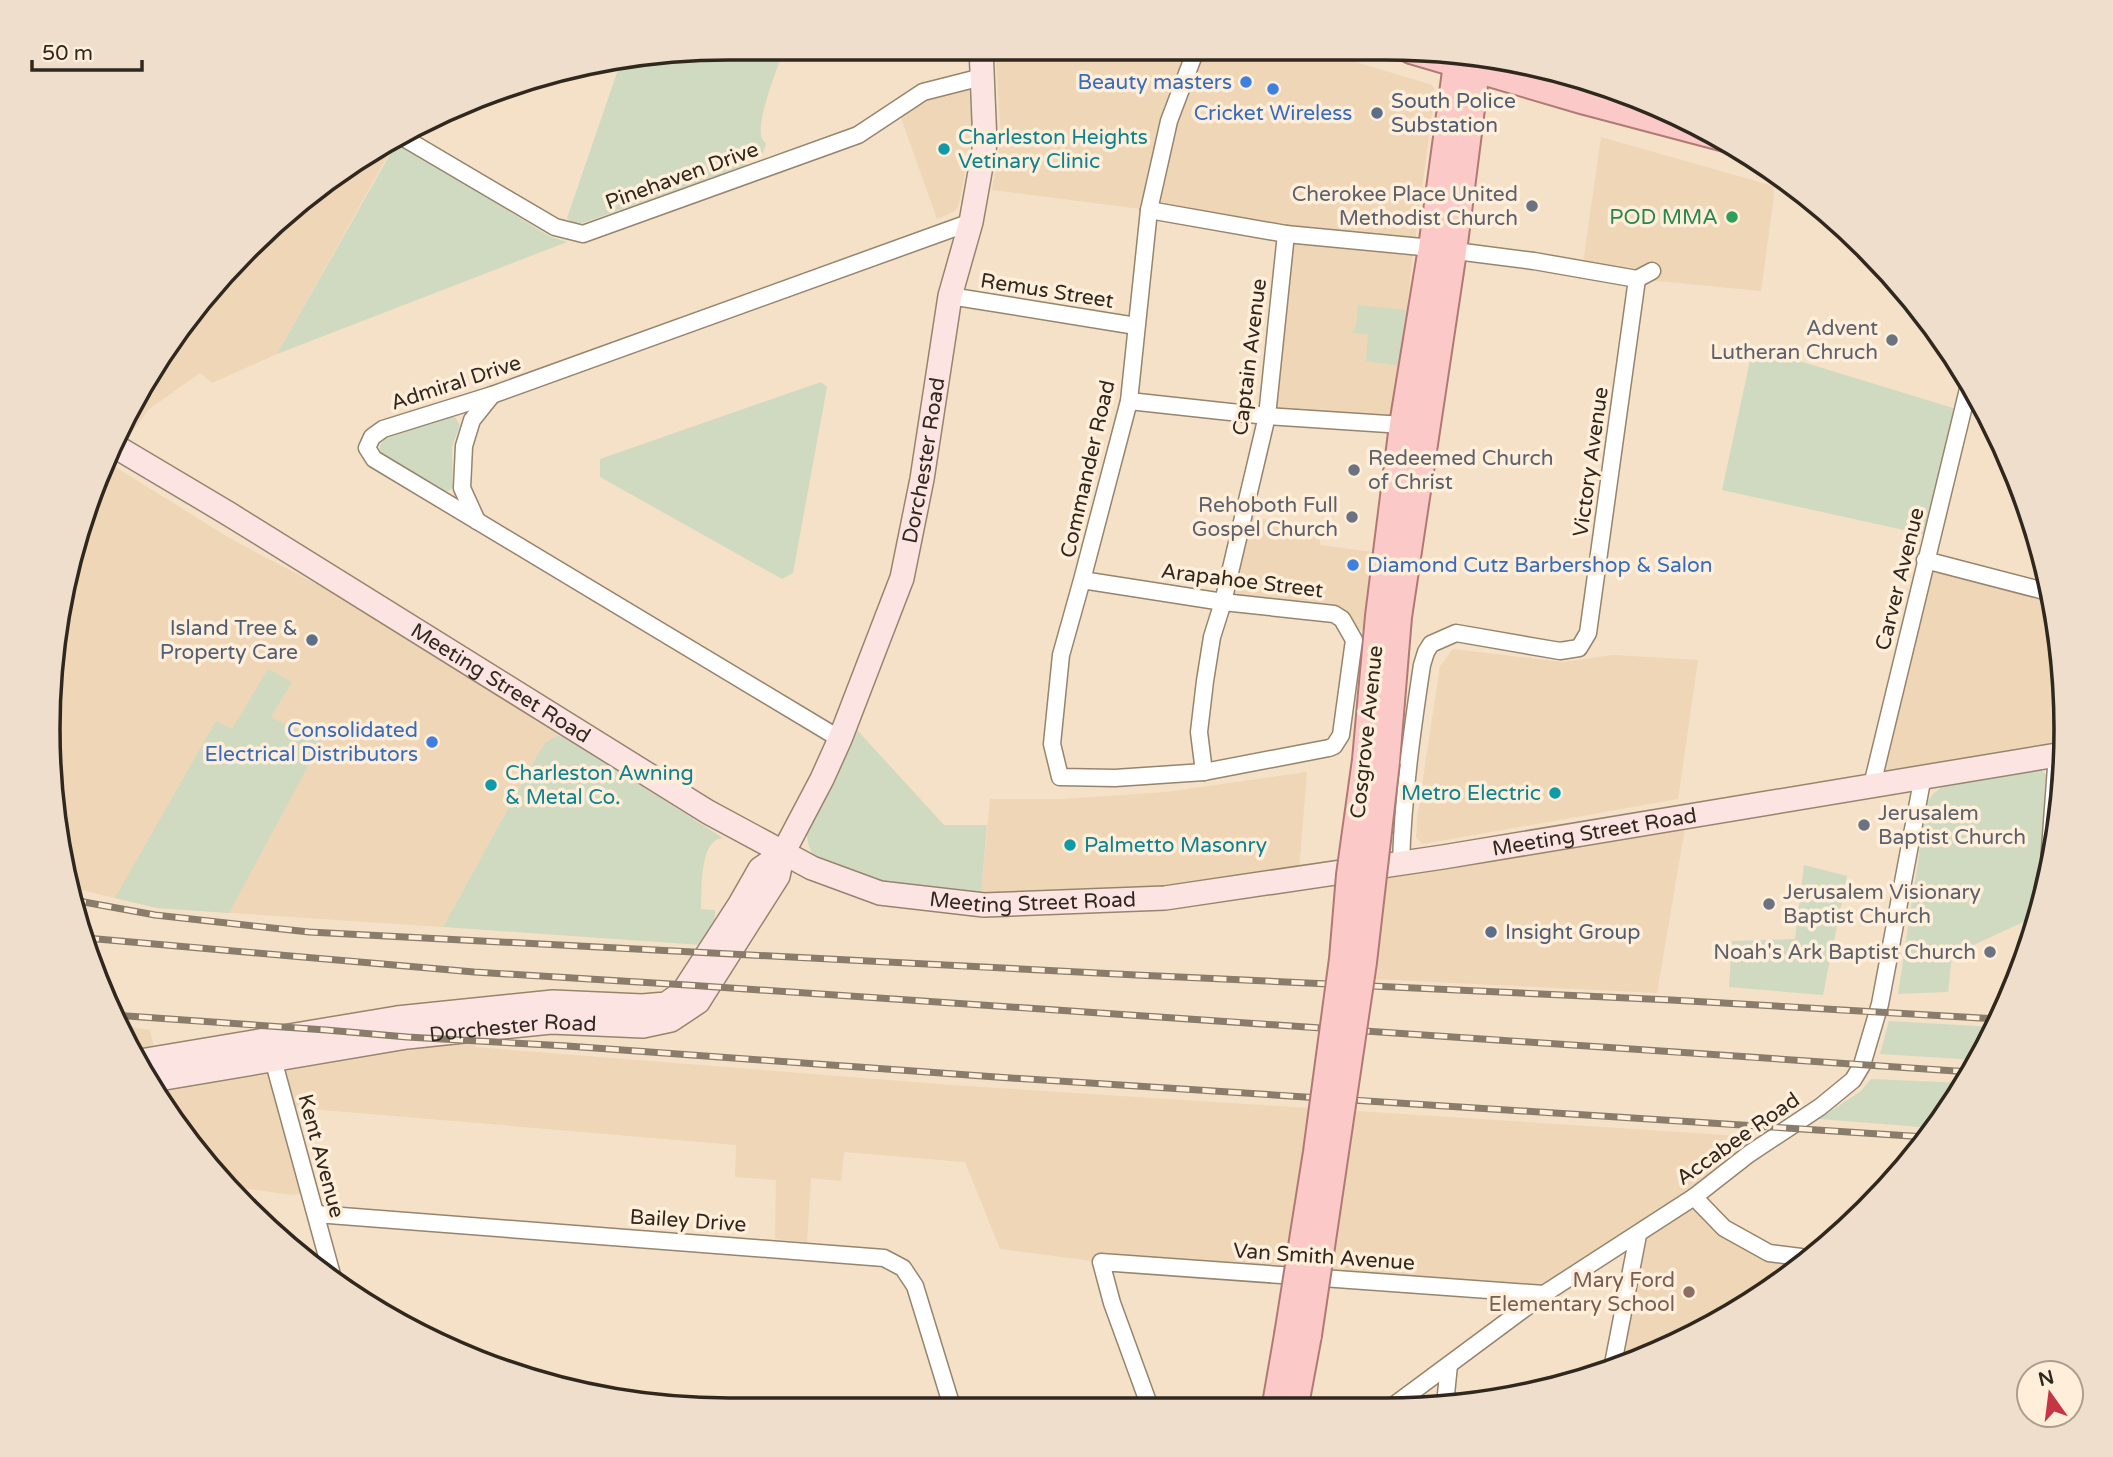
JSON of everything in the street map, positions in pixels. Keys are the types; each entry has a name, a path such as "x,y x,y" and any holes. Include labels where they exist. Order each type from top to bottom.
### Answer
{"main road":[{"name":"Cosgrove Avenue","path":"1376,761 1398,617 1467,65"},
{"path":"1484,67 1585,102 1672,124"},
{"name":"Cosgrove Avenue","path":"1295,1398 1298,1335 1363,962 1376,761 1379,616 1403,425 1443,250"},
{"name":"Cosgrove Avenue","path":"1279,1398 1298,1335"}],"street":[{"name":"Dorchester Road","path":"159,1079 397,1018 553,1002 642,1006 666,1004 683,992 760,869 783,853 840,739 902,578 922,479 950,296 971,222 985,144 981,60"},
{"name":"Commander Road","path":"1192,60 1169,121 1150,210 1129,401 1061,655 1052,744 1060,777 1115,778 1204,772"},
{"name":"Pinehaven Drive","path":"409,141 555,227 583,234 858,135 923,92 982,77"},
{"path":"1150,210 1286,234 1534,261 1637,279 1652,271"},
{"name":"Admiral Drive","path":"840,739 374,459 368,448 372,437 383,429 492,395 971,222"},
{"name":"Captain Avenue","path":"1204,772 1199,732 1212,637 1267,416 1286,234"},
{"name":"Victory Avenue","path":"1401,863 1410,747 1422,665 1431,644 1456,633 1560,651 1579,648 1588,633 1637,279"},
{"name":"Remus Street","path":"950,296 1136,326"},
{"path":"477,521 462,488 464,446 472,420 492,395"},
{"name":"Carver Avenue","path":"1872,785 1966,398"},
{"path":"1129,401 1267,416 1403,425"},
{"path":"1965,404 1970,405"},
{"name":"Meeting Street Road","path":"120,449 708,812 812,868 880,893 984,905 1166,898 1401,863 2053,755"},
{"path":"1925,559 2039,590"},
{"name":"Arapahoe Street","path":"1082,580 1334,614 1342,619 1354,640 1341,735 1334,746 1204,772"},
{"name":"Accabee Road","path":"1405,1397 1544,1294 1694,1197 1749,1154 1820,1107 1853,1080 1862,1065 1880,1004 1923,776"},
{"name":"Dorchester Road","path":"148,1060 271,1050"},
{"name":"Kent Avenue","path":"271,1050 330,1265"},
{"path":"1694,1197 1724,1228 1769,1253 1795,1256"},
{"name":"Bailey Drive","path":"316,1214 884,1258 904,1268 915,1286 949,1398"},
{"path":"1614,1357 1638,1235"},
{"name":"Van Smith Avenue","path":"1146,1398 1112,1303 1101,1262 1544,1294"},
{"path":"1447,1394 1449,1364"}],"shaded area":[{"path":"996,60 1349,60 1432,85 1435,91 1412,263 1395,421 1267,416 1285,234 1149,210 992,190 1001,135"},
{"path":"968,81 971,143 959,204 955,211 937,219 898,109"},
{"path":"1601,137 1773,186 1761,291 1637,279 1582,270"},
{"path":"390,151 277,354 212,383 200,373 149,409 129,436 128,433 149,394 172,357 198,321 255,255 321,198"},
{"path":"113,466 231,539 358,606 565,737 557,736 538,754 443,927 157,908 79,889 65,816 60,728 65,641 82,555"},
{"path":"1243,516 1320,528 1320,545 1380,553 1371,631 1349,628 1342,619 1223,602"},
{"path":"1925,560 2040,592 2052,685 2053,756 1872,785"},
{"path":"1453,649 1563,662 1613,655 1698,660 1678,799 1423,844 1416,838 1417,819 1440,666"},
{"path":"1307,772 1299,870 1199,886 1007,896 981,894 990,799 1065,799 1166,792"},
{"path":"1687,816 1657,993 1373,979 1386,876"},
{"path":"130,1027 150,1030 154,1048 142,1050"},
{"path":"475,1039 475,1047 951,1085 1772,1138 1694,1197 1723,1229 1795,1256 1719,1308 1680,1329 1614,1357 1637,1236 1544,1294 1101,1262 1000,1249 965,1162 844,1152 841,1181 811,1178 807,1242 775,1239 776,1180 735,1177 736,1145 287,1107 310,1192 292,1195 242,1188 198,1136 167,1091"}],"green space":[{"path":"780,60 762,116 761,135 766,144 763,153 749,146 738,158 748,166 582,223 573,223 567,218 618,69 685,61"},
{"path":"402,145 549,236 567,242 277,354 393,150"},
{"path":"1358,305 1406,310 1400,366 1366,361 1368,334 1352,333 1356,326"},
{"path":"1753,347 1963,411 1931,536 1722,490"},
{"path":"821,382 827,387 793,573 782,579 600,477 600,459"},
{"path":"455,417 460,425 452,447 453,488 448,491 442,491 381,453 381,444 387,438"},
{"path":"268,669 292,682 271,717 321,742 229,913 157,908 115,898 216,721 232,729"},
{"path":"857,730 944,825 987,825 981,894 873,879 815,857 808,842 809,825"},
{"path":"557,736 565,737 723,838 710,847 703,867 701,909 715,910 715,915 711,929 701,945 443,927 538,754 546,742"},
{"path":"2032,769 2041,770 2046,775 2040,865 2025,921 1952,955 1948,992 1898,994 1929,799 1949,784 1992,774"},
{"path":"1804,865 1847,876 1823,995 1729,987 1732,941 1795,939"},
{"path":"1889,1021 1984,1026 1966,1059 1880,1054"},
{"path":"1871,1079 1952,1082 1921,1127 1819,1119 1861,1091"}],"railway":[{"path":"82,902 155,915 309,932 1988,1018"},
{"path":"93,939 474,972 1959,1071"},
{"path":"124,1016 996,1077 1915,1136"}],"place":[{"name":"Beauty masters","path":"1246,82"},
{"name":"Cricket Wireless","path":"1273,89"},
{"name":"South Police Substation","path":"1377,113"},
{"name":"Charleston Heights Vetinary Clinic","path":"944,149"},
{"name":"Cherokee Place United Methodist Church","path":"1532,206"},
{"name":"POD MMA","path":"1732,217"},
{"name":"Advent Lutheran Chruch","path":"1892,340"},
{"name":"Redeemed Church of Christ","path":"1354,470"},
{"name":"Rehoboth Full Gospel Church","path":"1352,517"},
{"name":"Diamond Cutz Barbershop & Salon","path":"1353,565"},
{"name":"Island Tree & Property Care","path":"312,640"},
{"name":"Consolidated Electrical Distributors","path":"432,742"},
{"name":"Charleston Awning & Metal Co.","path":"491,785"},
{"name":"Metro Electric","path":"1555,793"},
{"name":"Jerusalem Baptist Church","path":"1864,825"},
{"name":"Palmetto Masonry","path":"1070,845"},
{"name":"Jerusalem Visionary Baptist Church","path":"1769,904"},
{"name":"Insight Group","path":"1491,932"},
{"name":"Noah's Ark Baptist Church","path":"1990,952"},
{"name":"Mary Ford Elementary School","path":"1689,1292"}]}
